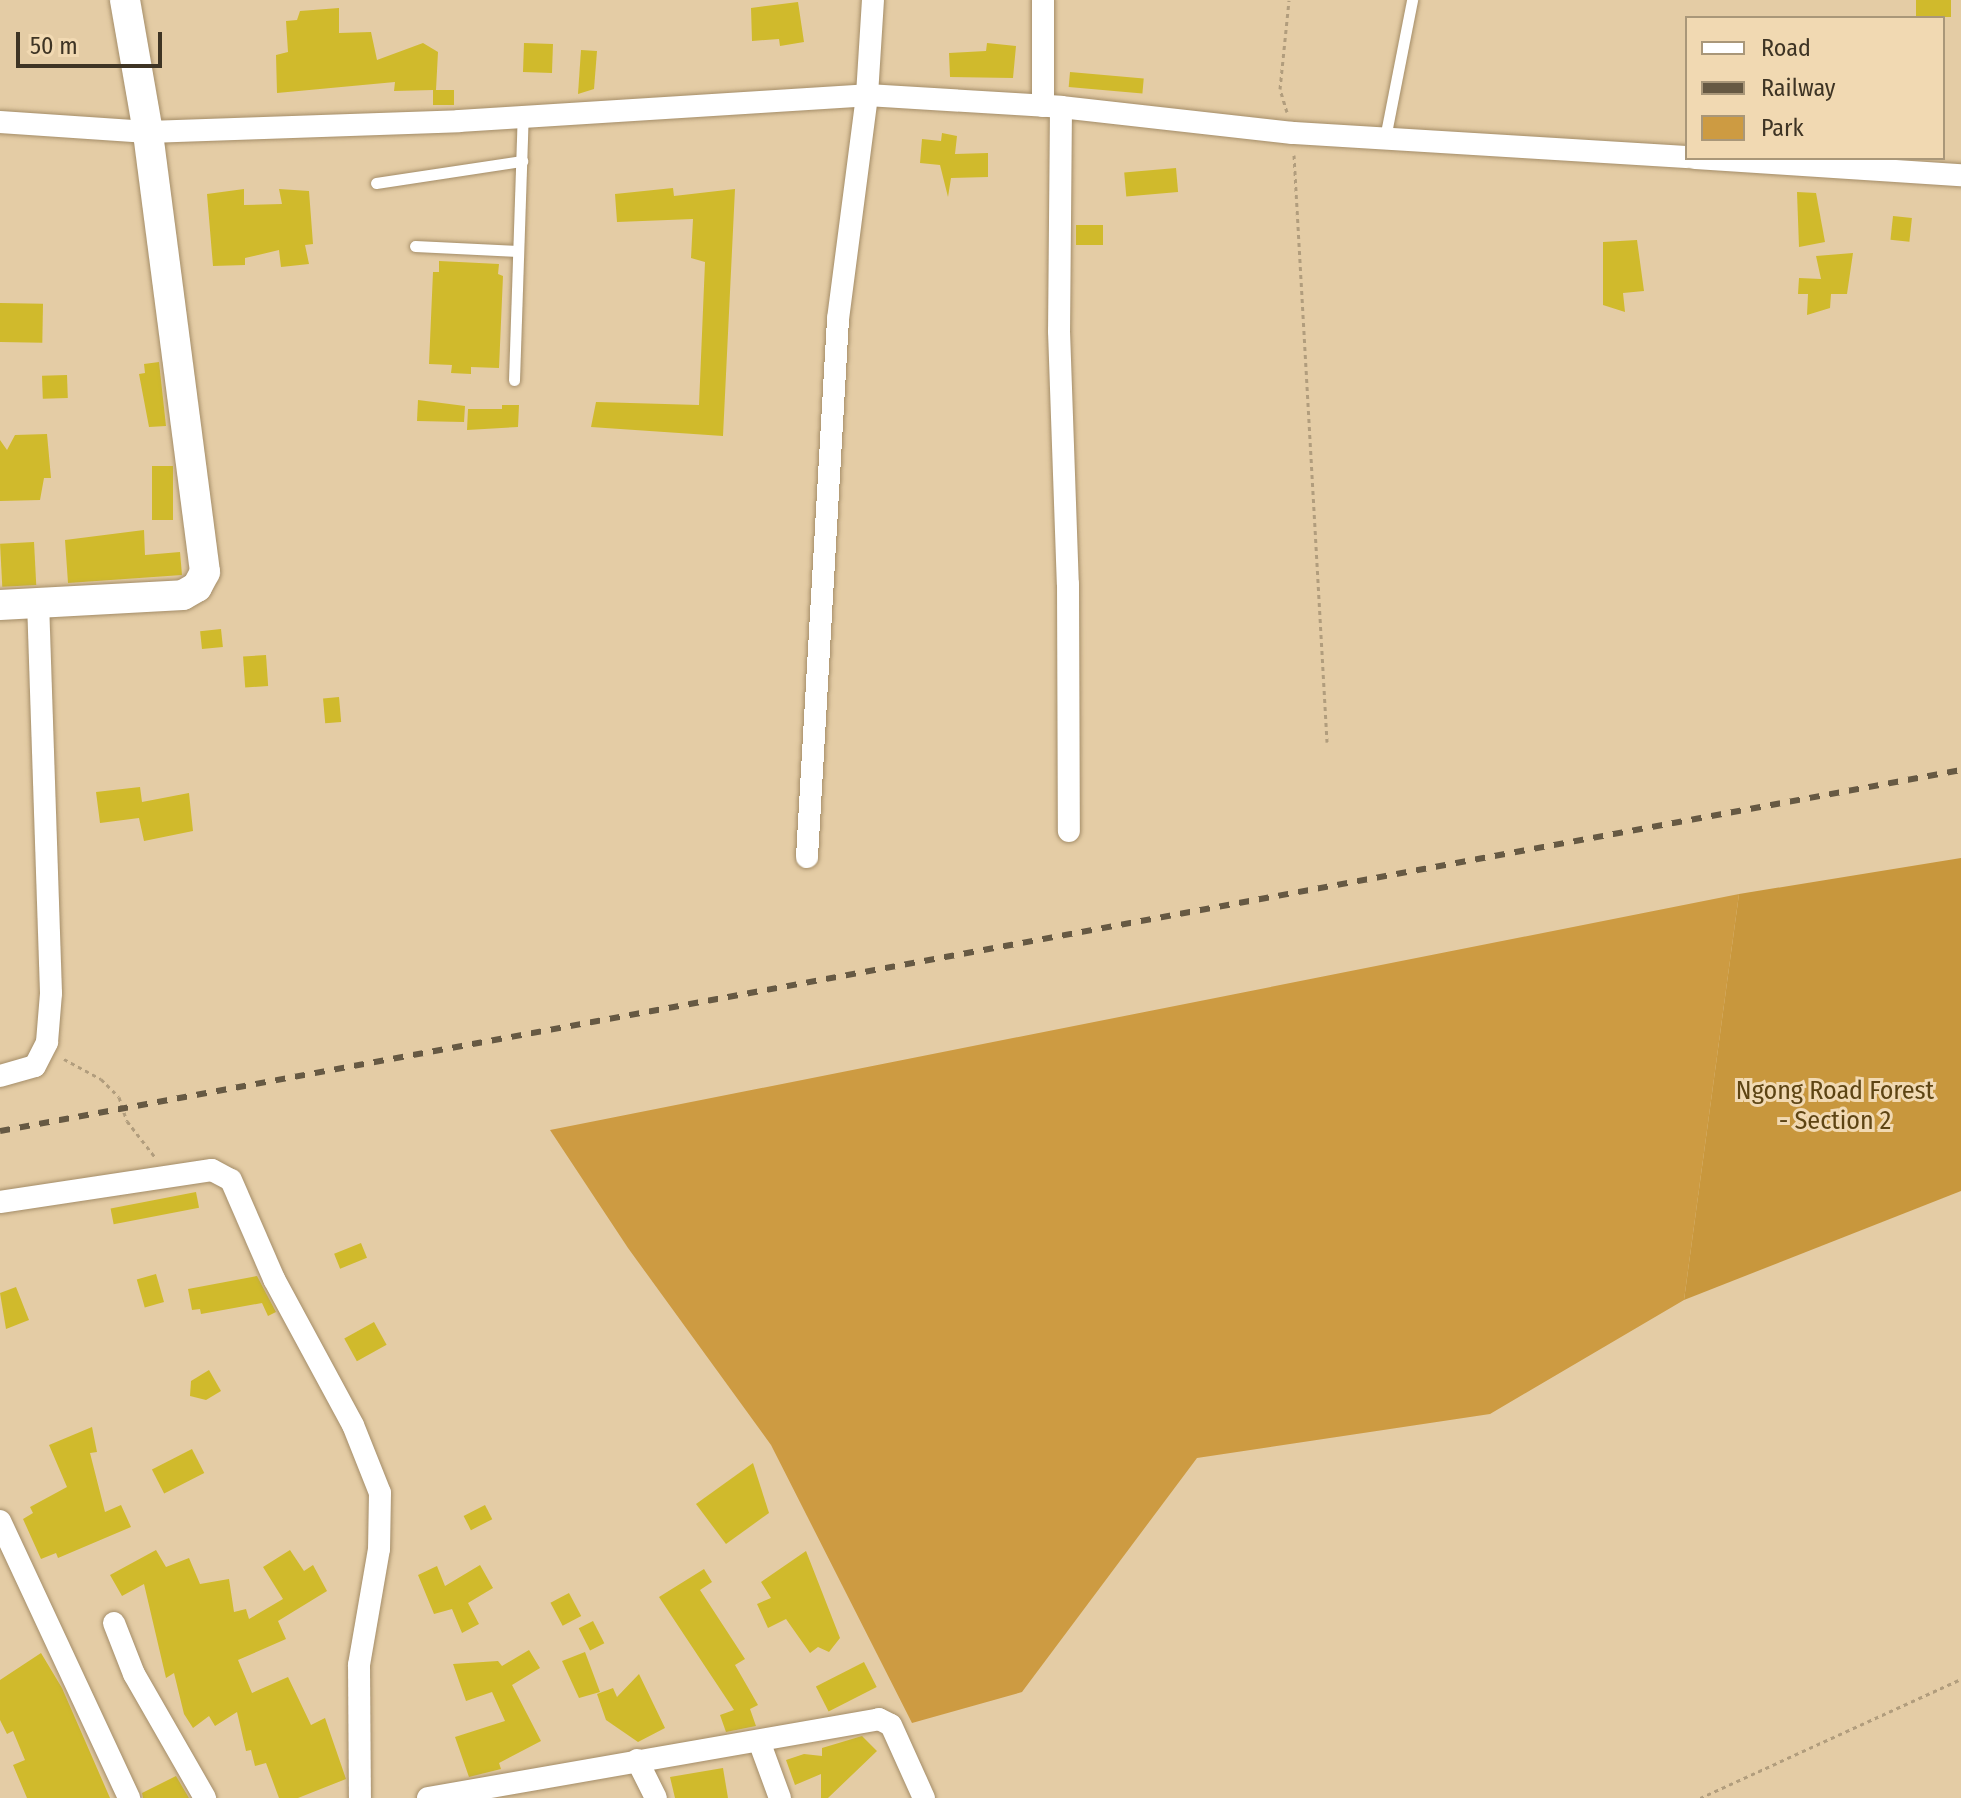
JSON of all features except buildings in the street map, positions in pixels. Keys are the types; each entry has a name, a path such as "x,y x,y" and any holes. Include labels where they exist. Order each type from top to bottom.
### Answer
{"main road":[{"path":"0,605 183,595 197,587 205,572 148,132 125,0"}],"street":[{"path":"807,857 838,319 867,95 873,0"},
{"path":"1043,0 1052,106 1068,584 1069,831"},
{"path":"0,122 148,132 867,95 1052,106 1293,133 1685,157"},
{"path":"1763,160 1961,175"},
{"path":"0,1076 35,1066 47,1042 51,993 38,604"},
{"path":"0,1202 212,1170 231,1180 274,1279 370,1462 380,1493 379,1549 359,1665 360,1798"},
{"path":"0,1521 129,1798"},
{"path":"114,1623 134,1674 205,1798"},
{"path":"428,1798 491,1792 637,1760 885,1720 924,1798"},
{"path":"759,1741 780,1798"},
{"path":"637,1760 656,1798"}],"lane":[{"path":"1385,138 1412,0"},
{"path":"514,380 523,114"},
{"path":"376,183 522,161"},
{"path":"415,246 518,251"}],"path":[{"path":"1289,0 1280,89 1293,133 1327,742"},
{"path":"47,1042 119,1097 127,1121 148,1142 165,1176"},
{"path":"1700,1798 1961,1679"}],"green space":[{"name":"Ngong Road Forest - Section 2","path":"1961,858 1961,1191 1684,1300 1739,894"},
{"path":"1739,894 1684,1300 1490,1414 1197,1458 1022,1692 912,1723 771,1445 628,1248 550,1130"}],"railway":[{"path":"0,1131 1961,770"}]}
